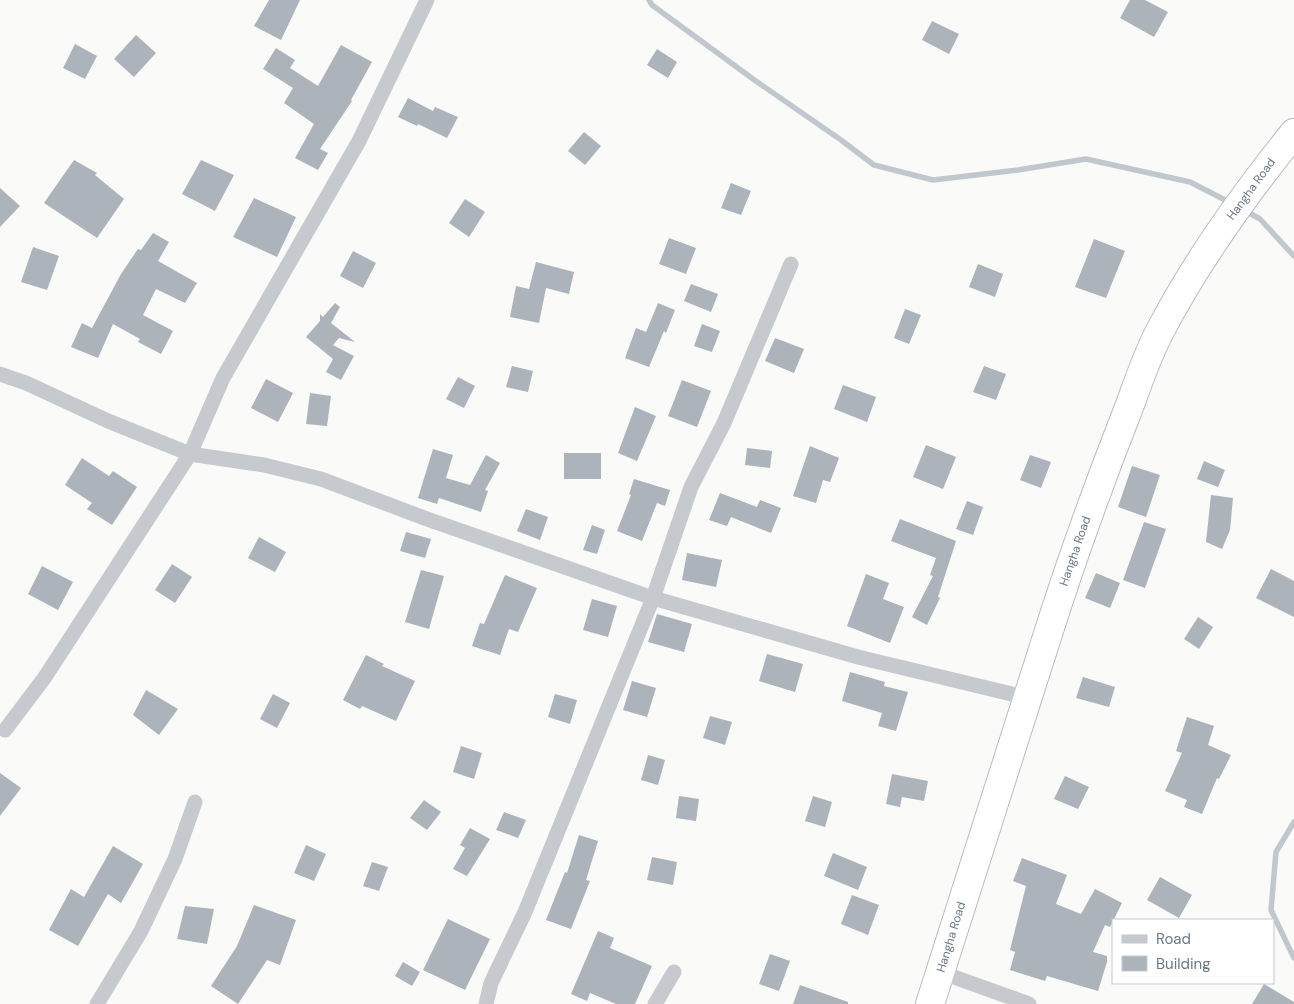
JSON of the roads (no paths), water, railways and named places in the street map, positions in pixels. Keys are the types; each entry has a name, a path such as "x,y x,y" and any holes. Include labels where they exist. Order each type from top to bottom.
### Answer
{"highway":[{"name":"Hangha Road","path":"930,1004 1059,597 1099,482 1159,333 1183,290 1221,232 1261,174 1294,133"}],"street":[{"path":"5,730 51,668 190,454 223,378 359,141 427,0"},
{"path":"486,1004 491,983 525,912 653,598 691,487 724,423 791,264"},
{"path":"0,374 26,383 108,421 190,454 264,465 321,479 436,522 653,598 858,658 1028,698"},
{"path":"97,1004 141,931 175,859 195,802"},
{"path":"655,1004 674,972"},
{"path":"940,972 1029,1004"}],"waterway":[{"path":"649,0 652,5 874,165 933,180 1018,170 1086,159 1190,182 1231,203"},
{"path":"1244,210 1260,219 1294,256"},
{"path":"1294,822 1276,852 1271,910 1294,958"}]}
